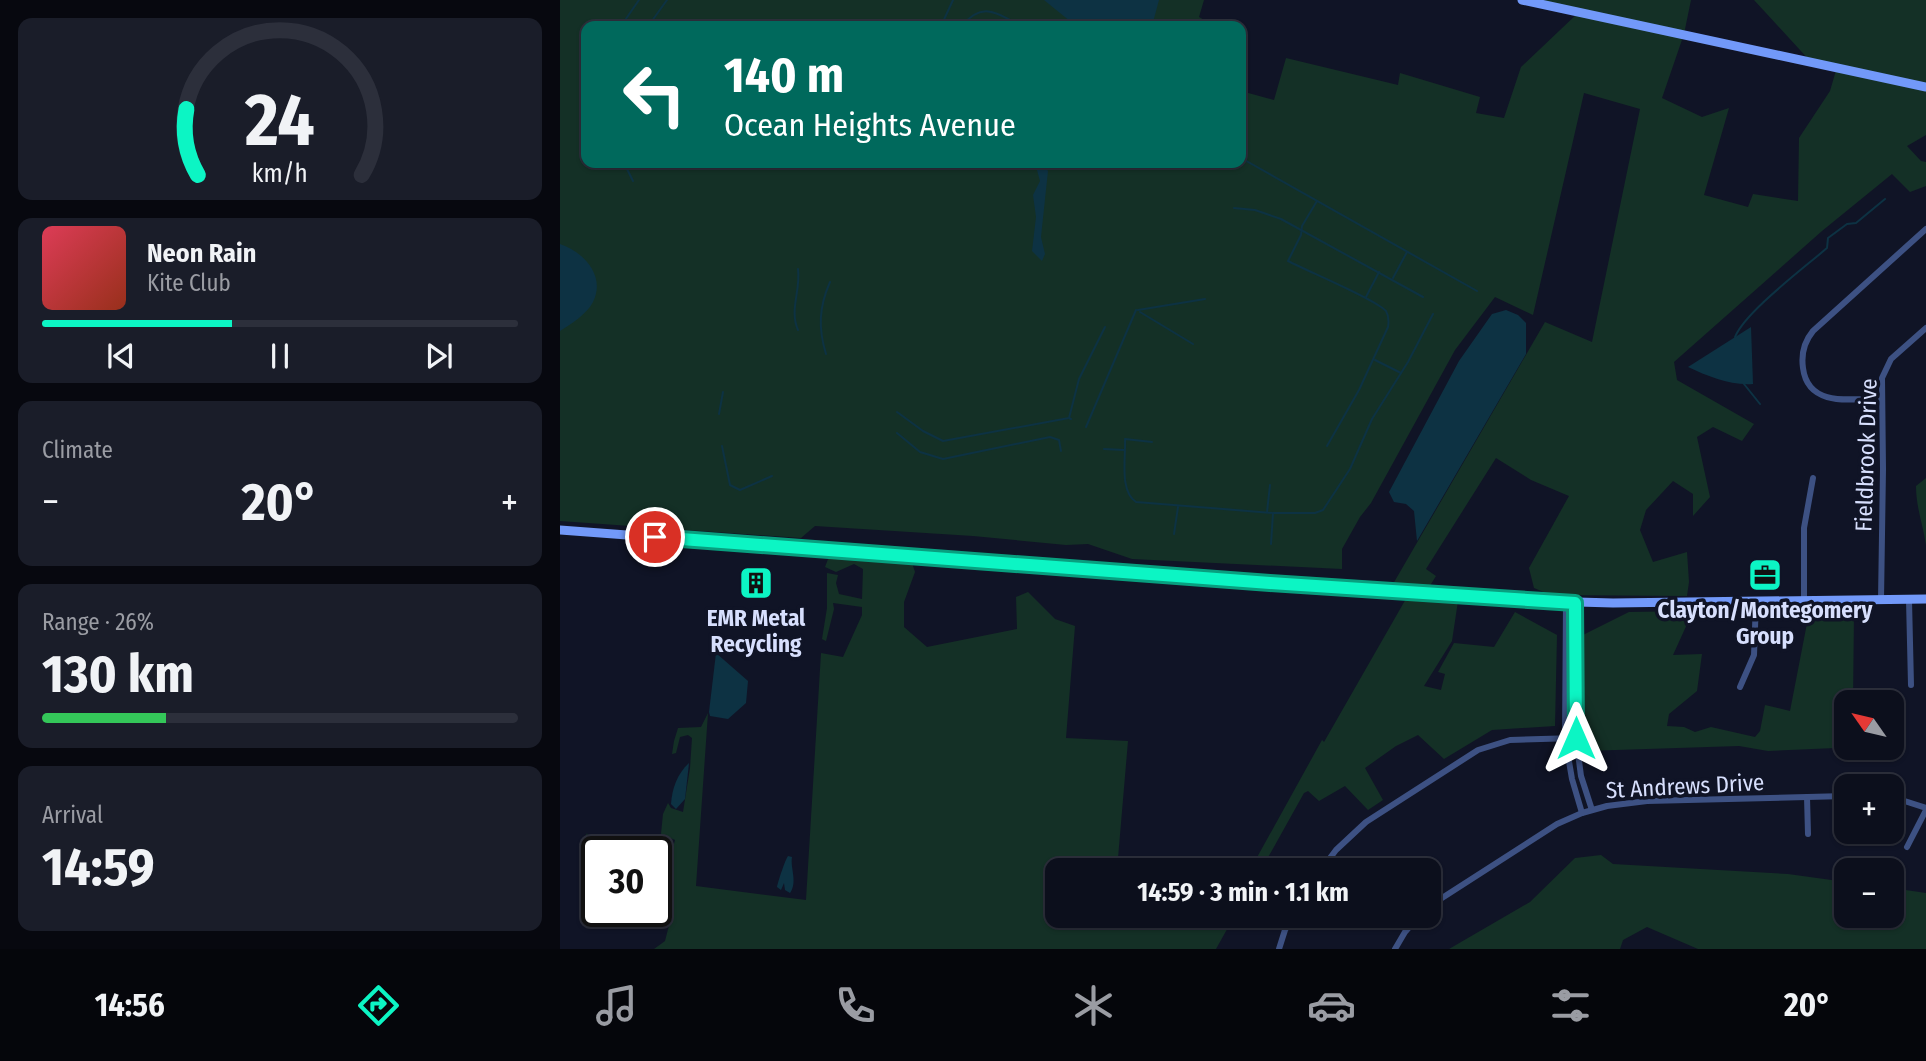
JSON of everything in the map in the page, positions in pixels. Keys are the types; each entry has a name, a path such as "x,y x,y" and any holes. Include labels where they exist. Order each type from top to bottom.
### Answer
{"main road":[{"path":"1522,0 1926,87"},
{"path":"560,530 1571,603 1926,599"}],"street":[{"path":"1882,398 1833,399 1815,393 1805,380 1802,351 1813,331 1926,229"},
{"name":"Fieldbrook Drive","path":"1881,600 1882,378 1888,364 1926,328"},
{"path":"1804,601 1804,528 1813,478"},
{"path":"1909,600 1911,685"},
{"path":"1740,687 1754,655 1756,601"},
{"path":"1571,603 1576,738 1581,776 1592,810"},
{"path":"1571,603 1565,738 1572,779 1582,813"},
{"path":"1330,858 1366,821 1469,754 1510,740 1576,738"},
{"name":"St Andrews Drive","path":"1441,898 1525,842 1557,824 1592,810 1628,802 1834,796"},
{"path":"1807,797 1808,834"},
{"path":"1904,801 1926,809 1908,847"},
{"path":"1279,949 1286,928"},
{"path":"1395,949 1409,928"}],"green space":[{"path":"560,0 1204,0 1199,17 1206,21 581,21 581,168 1246,168 1246,92 1274,100 1286,58 1398,85 1400,73 1480,97 1476,113 1504,118 1521,67 1579,12 1521,0 1691,0 1684,34 1662,98 1702,117 1729,108 1704,195 1748,207 1753,194 1798,201 1799,138 1830,91 1837,67 1811,62 1754,0 1926,0 1926,135 1907,146 1921,161 1926,162 1926,186 1910,192 1892,174 1822,231 1674,362 1677,380 1754,424 1742,441 1713,427 1697,437 1710,497 1693,516 1693,494 1673,481 1646,510 1640,530 1653,562 1687,552 1687,596 1551,595 1534,588 1529,568 1569,496 1531,480 1496,458 1426,569 1436,576 1428,589 1393,584 1545,322 1592,342 1640,109 1584,93 1533,315 1495,297 1455,350 1371,503 1342,549 1342,569 1132,559 1088,544 1066,545 815,526 801,538 560,521"},
{"path":"1926,478 1926,545 1916,486"},
{"path":"830,554 911,560 915,572 904,602 904,627 927,647 1017,629 1016,597 1028,592 1055,619 1075,626 1066,738 1128,741 1118,858 1045,858 1045,928 1228,928 1216,949 654,949 665,941 669,927 672,927 674,906 672,852 675,840 672,836 661,834 663,814 668,803 671,808 683,812 690,768 692,738 688,735 680,737 676,753 672,754 674,741 678,728 701,727 708,713 696,886 806,900 821,653 843,657 862,615 862,607 833,603 826,641 822,639 827,608 827,573 838,575 836,583 839,594 862,599 863,569 854,564 836,572 825,567"},
{"path":"1407,597 1458,601 1452,641 1424,686 1441,690 1445,674 1438,672 1454,643 1494,647 1515,612 1557,635 1555,726 1492,730 1444,759 1418,735 1396,746 1365,768 1383,800 1368,810 1345,786 1319,801 1308,791 1304,793 1268,858 1257,858 1322,740 1324,742"},
{"path":"1693,611 1673,655 1702,654 1697,691 1669,714 1667,726 1684,727 1695,732 1711,727 1755,737 1760,731 1765,705 1790,711 1809,613 1854,613 1853,690 1834,690 1834,748 1768,751 1739,746 1585,751 1582,736 1581,636 1629,612"},
{"path":"1601,855 1613,864 1788,874 1834,880 1834,928 1904,928 1904,890 1926,893 1926,949 1698,949 1647,927 1623,940 1620,949 1449,949 1530,902 1575,858"}],"water":[{"path":"1044,0 1159,0 1153,21 1070,21"},
{"path":"1036,168 1046,168 1048,171 1041,237 1045,254 1042,261 1032,251 1036,217 1033,195 1040,181"},
{"path":"560,244 584,259 595,274 597,283 593,302 587,311 560,331"},
{"path":"1506,310 1518,315 1526,323 1526,354 1417,541 1414,511 1406,504 1394,502 1389,492 1459,361 1492,314"},
{"path":"1751,327 1753,384 1728,382 1688,367"},
{"path":"716,653 748,681 746,703 728,719 710,716 709,712"},
{"path":"689,763 685,799 676,809 671,804 674,787"},
{"path":"788,856 792,857 794,880 790,893 785,890 784,883 781,890 777,887"}],"waterway":[{"path":"624,21 639,0"},
{"path":"652,21 667,0"},
{"path":"943,21 953,0"},
{"path":"967,21 984,11 1012,21"},
{"path":"1246,161 1477,291"},
{"path":"626,168 633,181"},
{"path":"1735,337 1762,303 1827,248 1828,238 1847,224 1856,223 1885,199"},
{"path":"1317,201 1302,226 1301,235 1288,261 1379,306 1386,311 1389,321 1359,390 1327,446"},
{"path":"1234,208 1255,210 1281,219 1423,297"},
{"path":"1393,278 1407,252"},
{"path":"798,269 795,307 798,330"},
{"path":"1366,297 1379,272"},
{"path":"826,354 821,318 830,282"},
{"path":"1138,310 1205,299"},
{"path":"1086,427 1136,310"},
{"path":"1140,312 1193,344"},
{"path":"1152,442 1125,439 1125,482 1127,490 1136,502 1273,513 1315,513 1323,510 1350,469 1372,419 1408,362 1433,314"},
{"path":"1071,419 1069,418 1079,379 1105,327"},
{"path":"1375,360 1401,373"},
{"path":"1744,384 1760,404"},
{"path":"719,414 723,392"},
{"path":"897,412 923,431 943,441 1069,418"},
{"path":"897,433 920,452 943,459 1050,437 1059,440 1061,451"},
{"path":"722,446 730,485 740,490 772,476"},
{"path":"1104,449 1124,450"},
{"path":"1267,512 1270,485"},
{"path":"1174,534 1178,507"},
{"path":"1271,544 1273,513"}],"place":[{"name":"Clayton/Montegomery Group","path":"1765,575"},
{"name":"EMR Metal Recycling","path":"756,583"}],"route":[{"path":"655,537 1502,600 1575,603 1576,738"}]}
